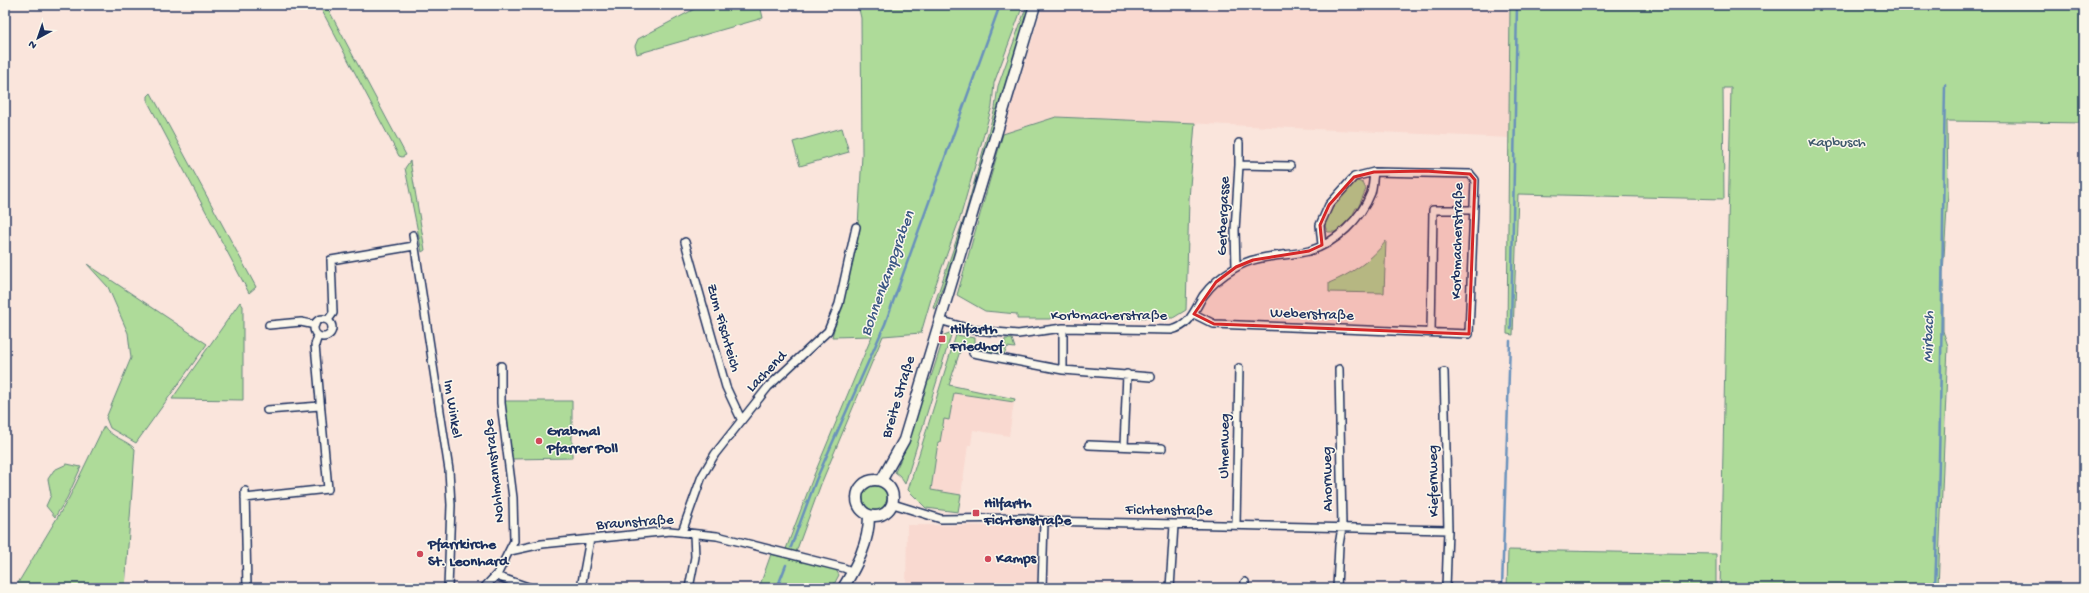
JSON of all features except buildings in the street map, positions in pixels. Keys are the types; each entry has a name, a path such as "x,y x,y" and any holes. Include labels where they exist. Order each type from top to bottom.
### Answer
{"main road":[{"name":"Breite Straße","path":"881,481 904,440 1035,5"},
{"path":"881,481 891,489 894,497 893,504 885,514 877,517 869,516 858,507 858,492 867,482 881,481"},
{"path":"843,588 864,550 869,527 869,516"}],"street":[{"name":"Gerbergasse","path":"1236,267 1235,230 1239,143"},
{"name":"Gerbergasse","path":"1239,165 1290,166"},
{"name":"Korbmacherstraße","path":"939,320 974,330 1018,334 1063,328 1171,330 1180,328 1194,314 1203,296 1216,282 1236,267 1252,260 1309,251 1349,227 1363,208 1372,192 1374,172"},
{"name":"Korbmacherstraße","path":"1322,244 1320,225 1329,205 1354,177 1374,172 1470,174 1475,180 1468,334"},
{"path":"1432,331 1432,210 1473,210"},
{"name":"Lachend","path":"682,532 702,476 715,454 768,387 828,331 839,304 856,227"},
{"name":"Im Winkel","path":"413,235 449,470 451,505 448,588"},
{"name":"Zum Fischteich","path":"685,242 726,387 742,419"},
{"path":"328,320 333,313 331,260 414,246"},
{"name":"Weberstraße","path":"1194,314 1214,324 1432,331 1468,334"},
{"path":"268,325 301,322 315,324 322,319 328,320"},
{"path":"318,336 324,337 330,334 333,329 328,320"},
{"path":"247,588 245,494 328,489 315,345 318,336 315,331 315,324"},
{"path":"1063,328 1063,370"},
{"path":"973,354 1063,370 1151,377"},
{"name":"Nohlmannstraße","path":"484,588 496,576 510,551 514,540 515,524 501,403 501,366"},
{"name":"Ulmenweg","path":"1236,525 1239,368"},
{"name":"Ahornweg","path":"1337,588 1338,546 1342,528 1339,370"},
{"name":"Kiefernweg","path":"1444,372 1448,530 1446,588"},
{"path":"1124,446 1127,374"},
{"path":"267,410 320,406"},
{"path":"1089,445 1162,448"},
{"name":"Fichtenstraße","path":"893,504 941,519 1023,518 1044,521 1174,525 1448,530"},
{"path":"1042,588 1044,521"},
{"path":"1170,588 1174,525"},
{"name":"Braunstraße","path":"510,551 542,544 670,531 717,536 844,568 853,572"},
{"path":"689,588 694,557 694,534"},
{"path":"581,588 590,539"},
{"path":"496,576 531,588"}],"highlighted area":[{"path":"1425,171 1470,174 1475,180 1469,334 1214,324 1194,314 1216,282 1236,267 1253,260 1309,251 1322,245 1320,225 1329,205 1354,177 1374,172"}],"shaded area":[{"path":"1043,5 1510,5 1509,138 1056,117 1003,134"},
{"path":"954,392 1014,402 1009,436 973,430 971,445 968,445 961,495 931,491 938,441 940,441 944,419 949,420"},
{"path":"907,525 1039,526 1037,588 906,588"}],"green space":[{"path":"319,5 326,5 406,155 402,157 399,156"},
{"path":"702,5 760,5 763,18 637,54 635,46 638,39"},
{"path":"858,5 1023,5 994,83 992,106 960,218 933,292 921,333 883,336 821,484 796,552 786,549 814,475 872,336 832,337 850,267 858,226 862,155 861,18"},
{"path":"1027,5 1031,5 995,116 965,224 935,309 933,308 965,215 995,108 998,86"},
{"name":"Kapbusch","path":"1510,5 2084,5 2084,123 1947,121 1948,193 1943,273 1943,331 1948,346 1938,588 1720,588 1731,88 1723,88 1724,199 1518,194 1513,335 1507,334"},
{"path":"151,93 256,287 249,293 148,102 148,96"},
{"path":"1056,117 1195,123 1189,199 1186,310 1173,318 1095,317 1051,314 1051,319 1017,319 1017,314 985,311 957,295 1003,134"},
{"path":"842,128 849,152 800,166 793,142"},
{"path":"410,161 425,250 422,252 405,168"},
{"path":"1357,181 1363,183 1366,189 1358,208 1356,208 1351,218 1336,232 1328,232 1325,227 1325,222 1329,212 1351,185"},
{"path":"1386,241 1384,293 1329,292 1329,283 1367,261"},
{"path":"87,264 207,344 136,443 110,428 106,418 131,358 128,333 108,287"},
{"path":"240,302 243,306 243,400 172,399"},
{"path":"952,332 905,484 900,476 895,472 908,443 927,380 930,380 941,346 938,345 944,335"},
{"path":"956,335 975,338 975,345 1005,346 1005,339 1012,339 1015,348 1007,347 1005,353 1001,355 961,348 949,385 1015,399 1014,402 954,393 949,420 944,419 940,442 938,442 931,490 961,495 958,512 926,508 908,490"},
{"path":"504,401 572,401 572,458 511,459"},
{"path":"104,426 114,436 128,443 135,449 125,588 15,588 69,498"},
{"path":"67,464 81,467 67,498 55,517 46,506 51,495 48,479 54,470"},
{"path":"875,486 880,487 886,493 886,503 880,509 875,510 870,509 864,503 863,498 864,493 870,487"},
{"path":"1508,550 1716,554 1716,588 1507,588"},
{"path":"771,554 836,570 839,575 832,588 759,588"}],"waterway":[{"name":"Bohnenkampgraben","path":"791,547 816,480 885,324 1000,5"},
{"path":"1511,329 1517,5"},
{"name":"Mirbach","path":"1935,588 1940,400 1945,85"},
{"path":"1502,588 1510,341"},
{"name":"Bohnenkampgraben","path":"777,588 786,565"}],"place":[{"name":"Hilfarth Friedhof","path":"942,339"},
{"name":"Grabmal Pfarrer Poll","path":"539,441"},
{"name":"Hilfarth Fichtenstraße","path":"976,513"},
{"name":"Pfarrkirche St. Leonhard","path":"420,554"},
{"name":"Kamps","path":"988,559"}]}
